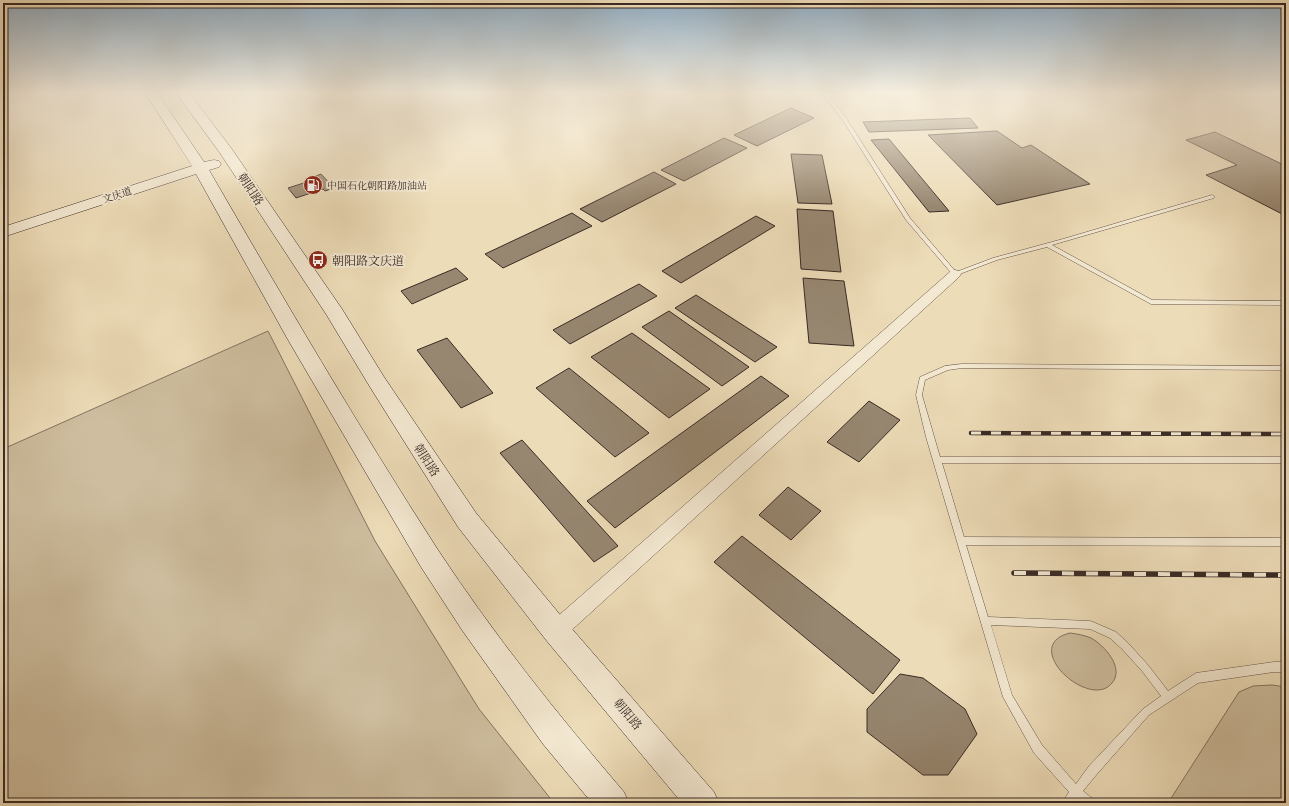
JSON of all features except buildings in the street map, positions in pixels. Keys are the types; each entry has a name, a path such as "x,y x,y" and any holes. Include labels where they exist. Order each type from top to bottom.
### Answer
{"main road":[{"path":"177,132 199,165 297,338 430,559 472,621 554,733 613,803"},
{"name":"朝阳路","path":"211,132 335,314 377,382 467,520 494,556 556,631 703,803"},
{"name":"文庆道","path":"3,232 228,155"},
{"name":"文庆道","path":"3,221 199,165"}],"street":[{"path":"556,631 955,274"}],"lane":[{"path":"853,132 908,219 955,274 995,259 1212,197"},
{"path":"1048,245 1151,302 1286,303"},
{"path":"1089,803 1076,792 1038,749 1008,697 919,395 922,379 947,368 962,366 1286,368"},
{"path":"937,460 1286,460"},
{"path":"961,541 1286,542"},
{"path":"986,621 1090,626 1113,635 1145,668 1167,697"},
{"path":"1067,803 1093,770 1146,712 1196,678 1274,667 1286,667"}],"shaded area":[{"path":"268,331 375,541 479,709 554,803 3,803 3,449"},
{"path":"1070,633 1091,638 1107,651 1116,671 1115,677 1109,686 1099,690 1085,688 1074,682 1056,665 1052,655 1052,646 1058,638"},
{"path":"1272,685 1286,687 1286,803 1168,803 1239,692 1253,686"}],"railway":[{"path":"971,433 1286,434"},
{"path":"1014,573 1286,575"}],"place":[{"name":"中国石化朝阳路加油站","path":"313,185"},
{"name":"朝阳路文庆道","path":"318,260"}]}
